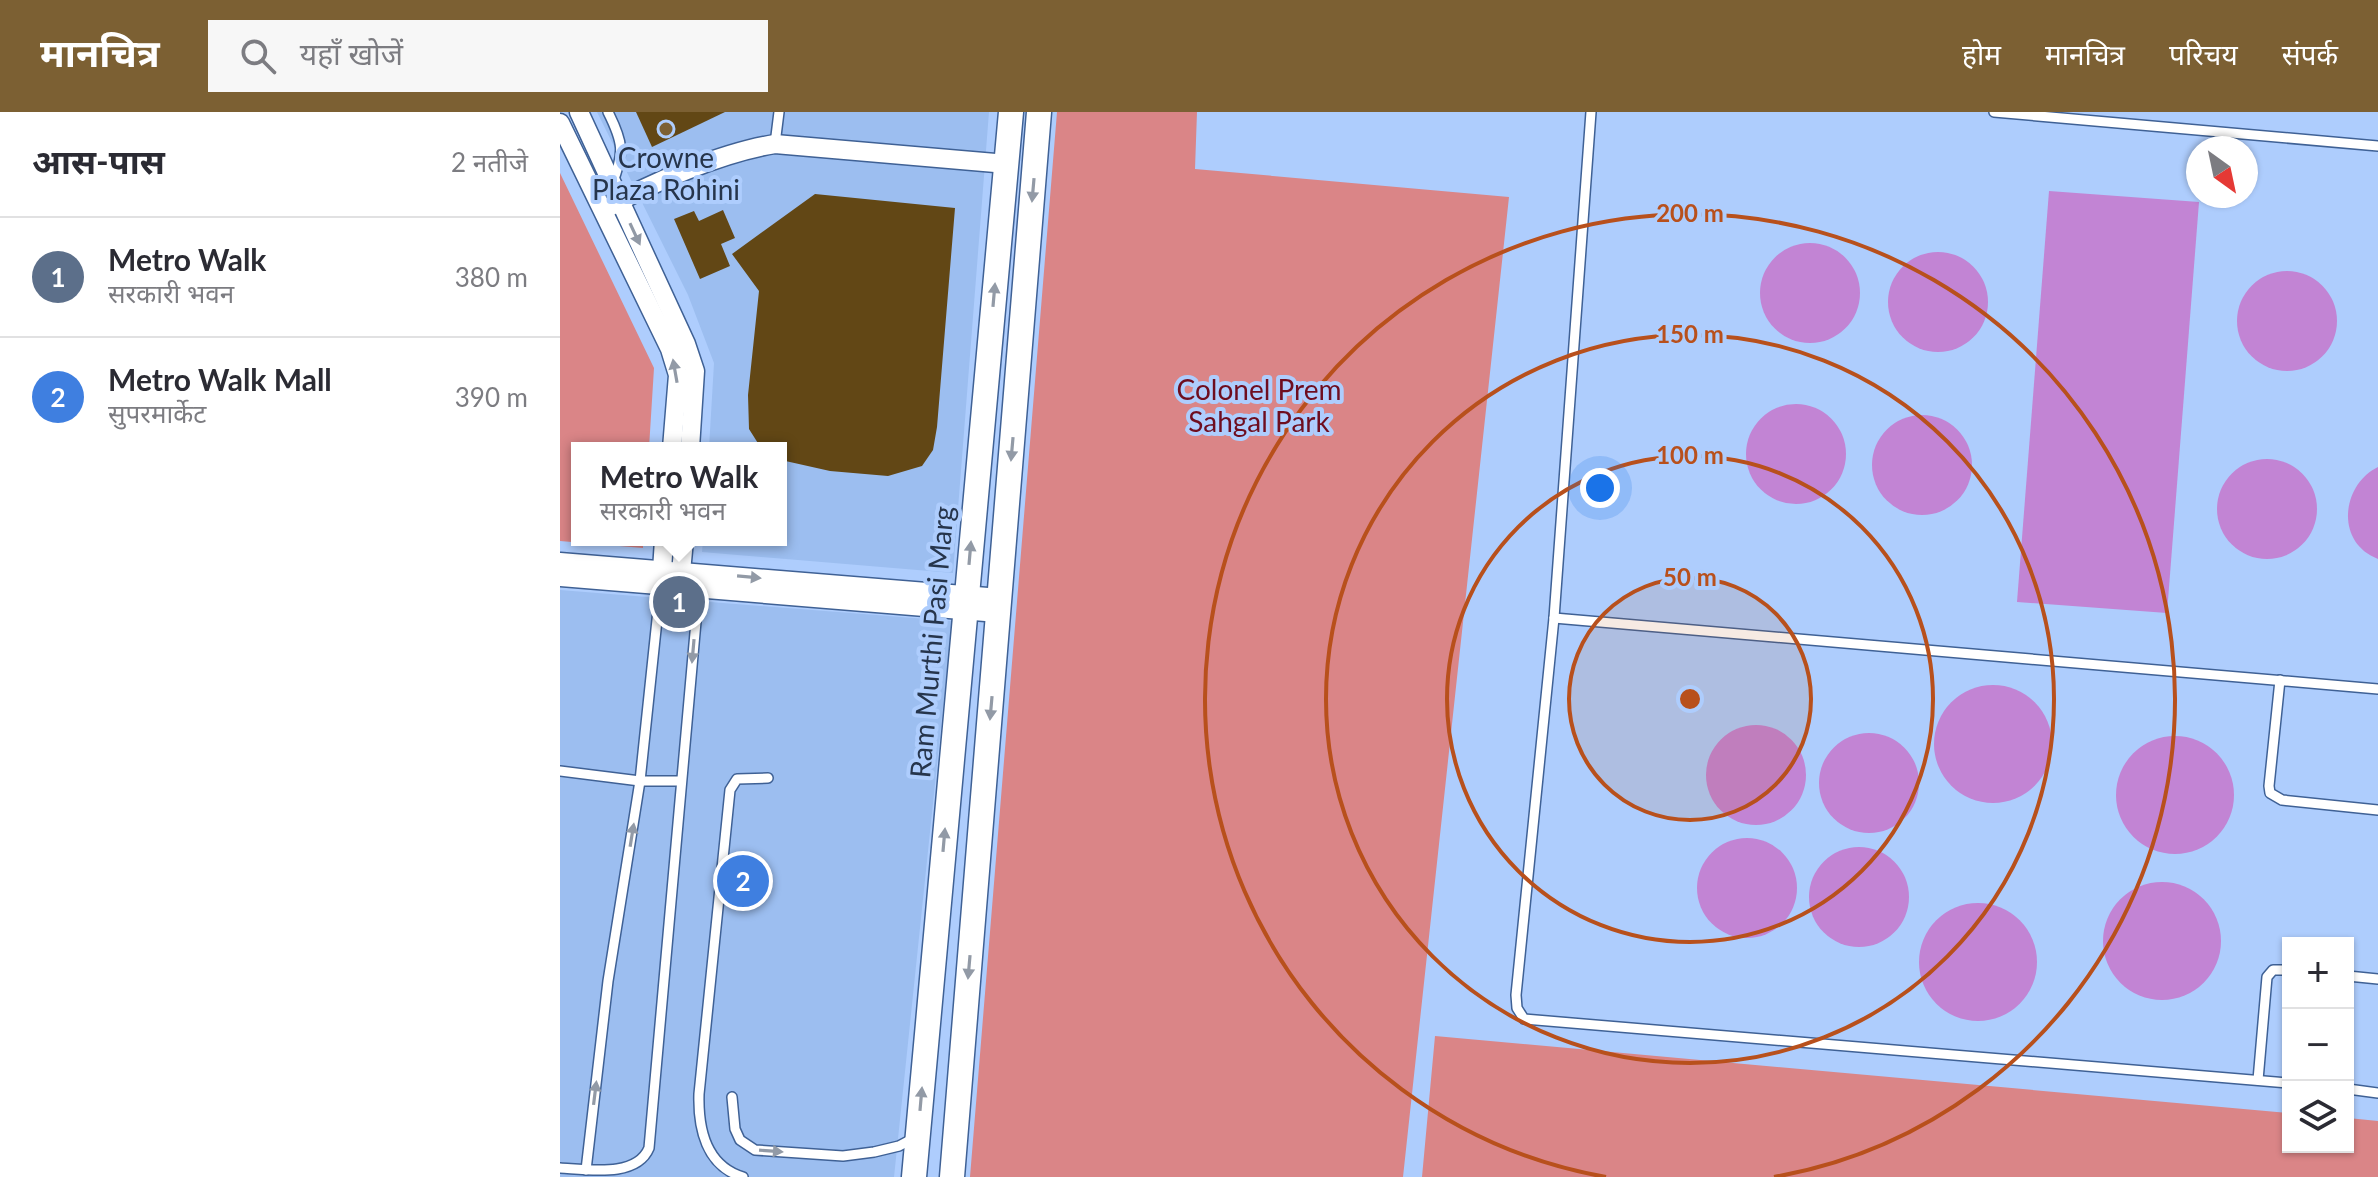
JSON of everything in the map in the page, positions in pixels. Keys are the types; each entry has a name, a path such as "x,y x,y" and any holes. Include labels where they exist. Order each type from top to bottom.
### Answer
{"street":[{"path":"579,112 678,375 672,442"},
{"name":"Ram Murthi Pasi Marg","path":"914,1177 1011,112"},
{"path":"952,1177 1039,112"},
{"path":"560,123 612,198 686,344 695,371 690,442"},
{"path":"612,198 746,148 775,144 1007,164"},
{"path":"661,577 664,546"},
{"path":"681,572 683,546"},
{"path":"560,562 700,581 999,605"},
{"path":"560,577 661,577 681,572 700,581"}],"lane":[{"path":"608,112 621,143 622,157 612,198"},
{"path":"775,144 779,112"},
{"path":"1591,112 1554,618 1516,995 1517,1008 1524,1019 2282,1082"},
{"path":"1994,112 2378,146"},
{"path":"586,1170 608,981 640,781 661,577"},
{"path":"560,1168 621,1174 636,1169 645,1160 649,1148 700,581"},
{"path":"1554,618 2378,689"},
{"path":"2280,680 2270,793 2282,800 2378,810"},
{"path":"560,771 640,781 681,781"},
{"path":"743,1177 719,1164 708,1148 701,1131 699,1094 730,790 737,779 768,778"},
{"path":"2258,1080 2267,977 2273,970 2282,970"},
{"path":"2354,977 2378,979"},
{"path":"2354,1090 2378,1093"},
{"path":"732,1097 735,1129 740,1140 755,1150 861,1155 899,1146 918,1136"}],"shaded area":[{"path":"597,112 989,112 953,573 702,552 702,546 787,546 787,442 709,442 714,363 688,295"},
{"path":"2049,191 2186,201 2186,208 2199,208 2167,613 2017,602"},
{"path":"1810,243 1829,246 1846,257 1857,274 1860,293 1857,312 1846,329 1829,340 1810,343 1791,340 1774,329 1763,312 1760,293 1763,274 1774,257 1791,246"},
{"path":"1938,252 1957,256 1974,266 1984,283 1988,302 1984,321 1974,338 1957,348 1938,352 1919,348 1902,338 1892,321 1888,302 1892,283 1902,266 1919,256"},
{"path":"2287,271 2306,274 2323,285 2334,302 2337,321 2334,340 2323,357 2306,368 2287,371 2268,368 2251,357 2240,340 2237,321 2240,302 2251,285 2268,274"},
{"path":"1796,404 1815,407 1832,418 1843,435 1846,454 1843,473 1832,490 1815,501 1796,504 1777,501 1760,490 1749,473 1746,454 1749,435 1760,418 1777,407"},
{"path":"1922,415 1941,418 1958,429 1969,446 1972,465 1969,484 1958,501 1941,512 1922,515 1903,512 1886,501 1875,484 1872,465 1875,446 1886,429 1903,418"},
{"path":"2267,459 2286,462 2303,473 2314,490 2317,509 2314,528 2303,545 2286,556 2267,559 2248,556 2231,545 2220,528 2217,509 2220,490 2231,473 2248,462"},
{"path":"2378,467 2378,559 2364,551 2355,540 2349,528 2348,514 2356,487"},
{"path":"560,590 952,621 894,1177 560,1177"},
{"path":"1993,685 2016,689 2035,702 2048,721 2052,744 2048,767 2035,786 2016,799 1993,803 1970,799 1951,786 1938,767 1934,744 1938,721 1951,702 1970,689"},
{"path":"1756,725 1775,728 1792,739 1803,756 1806,775 1803,794 1792,811 1775,822 1756,825 1737,822 1720,811 1709,794 1706,775 1709,756 1720,739 1737,728"},
{"path":"1869,733 1888,736 1905,747 1916,764 1919,783 1916,802 1905,819 1888,830 1869,833 1850,830 1833,819 1822,802 1819,783 1822,764 1833,747 1850,736"},
{"path":"2175,736 2198,740 2217,753 2230,772 2234,795 2230,818 2217,837 2198,850 2175,854 2152,850 2133,837 2120,818 2116,795 2120,772 2133,753 2152,740"},
{"path":"1747,838 1766,841 1783,852 1794,869 1797,888 1794,907 1783,924 1766,935 1747,938 1728,935 1711,924 1700,907 1697,888 1700,869 1711,852 1728,841"},
{"path":"1859,847 1878,850 1895,861 1906,878 1909,897 1906,916 1895,933 1878,944 1859,947 1840,944 1823,933 1812,916 1809,897 1812,878 1823,861 1840,850"},
{"path":"2162,882 2185,886 2204,899 2217,918 2221,941 2217,964 2204,983 2185,996 2162,1000 2139,996 2120,983 2107,964 2103,941 2107,918 2120,899 2139,886"},
{"path":"1978,903 2001,907 2020,920 2033,939 2037,962 2033,985 2020,1004 2001,1017 1978,1021 1955,1017 1936,1004 1923,985 1919,962 1923,939 1936,920 1955,907"}],"green space":[{"name":"Colonel Prem Sahgal Park","path":"1057,112 1197,112 1195,169 1509,197 1403,1177 970,1177"},
{"path":"560,173 654,368 649,442 571,442 571,542 560,541"},
{"path":"1435,1036 2282,1112 2282,1153 2354,1153 2354,1119 2378,1121 2378,1177 1422,1177"}],"building":[{"name":"Crowne Plaza Rohini","path":"636,112 725,112 652,147"},
{"path":"815,194 955,208 937,427 933,450 922,466 888,476 830,471 787,461 787,442 757,442 749,429 748,395 759,291 732,254"},
{"path":"723,210 735,238 721,244 730,266 700,279 674,219 694,211 699,221"}],"place":[{"name":"Crowne Plaza Rohini","path":"666,129"},
{"name":"Metro Walk","path":"679,602"},
{"name":"Metro Walk Mall","path":"743,881"}]}
